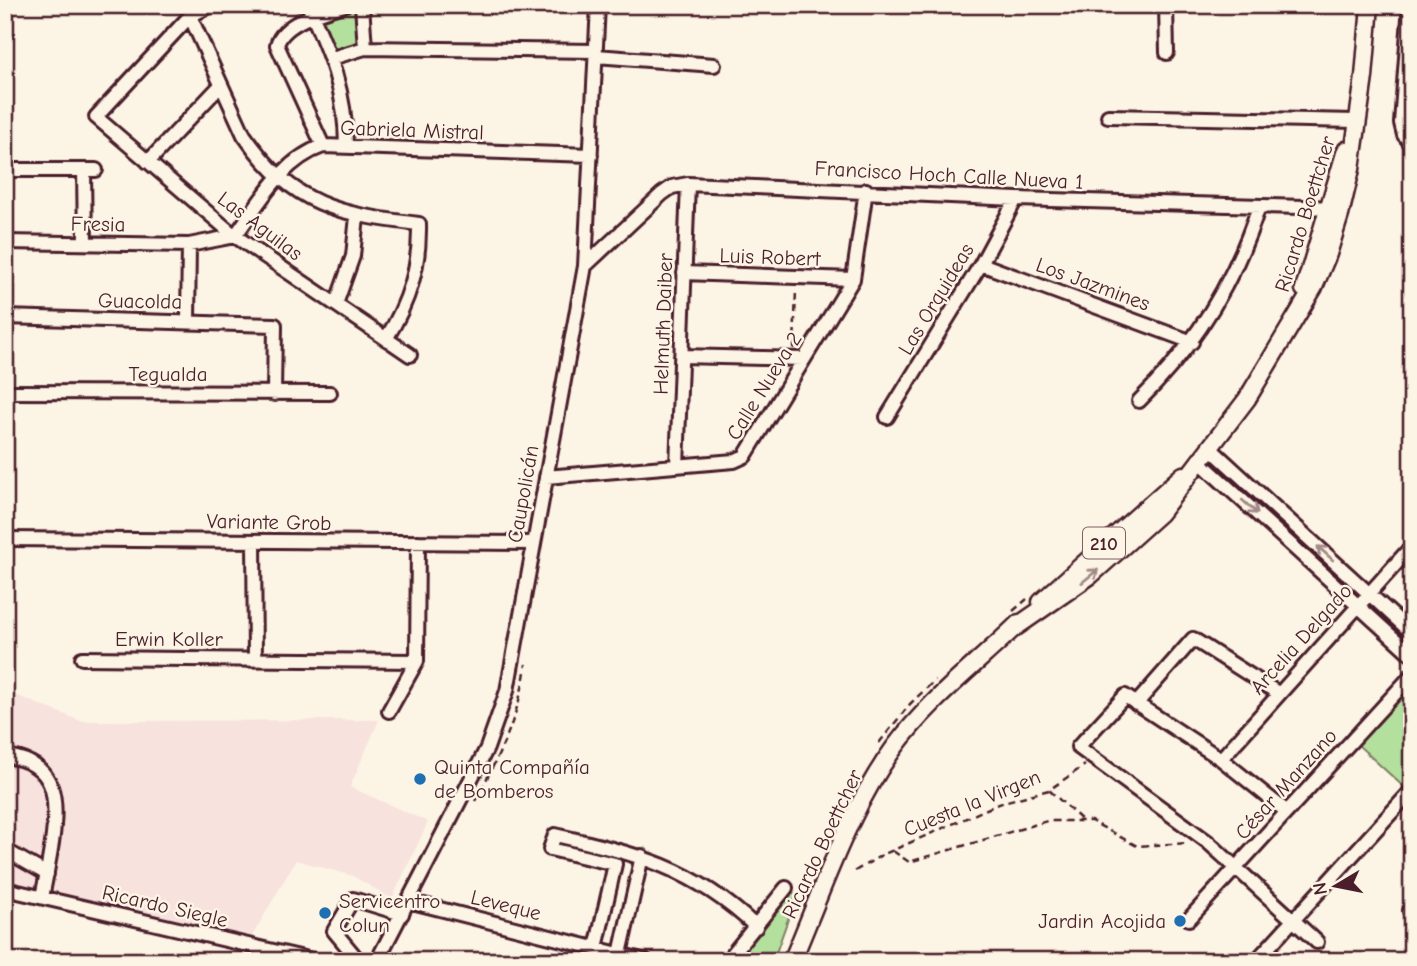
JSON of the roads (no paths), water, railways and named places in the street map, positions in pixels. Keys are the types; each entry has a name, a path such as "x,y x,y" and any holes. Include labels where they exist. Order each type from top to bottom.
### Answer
{"main road":[{"name":"Ricardo Boettcher","path":"792,961 853,817 878,771 911,726 1009,624 1091,576 1145,527 1173,498 1247,399 1294,319 1351,169 1364,76 1370,5"}],"street":[{"path":"212,5 190,16 244,135 260,157 279,177 308,197 357,216 419,224 418,256 412,287 398,320 386,339"},
{"path":"323,146 277,49 278,40 310,10 344,5"},
{"path":"362,5 365,48"},
{"name":"Caupolicán","path":"377,961 464,795 495,728 511,674 545,477 586,266 598,5"},
{"path":"1166,5 1167,53"},
{"path":"1410,5 1401,117 1404,135 1412,145"},
{"path":"310,10 332,58 343,100 346,147"},
{"name":"Las Aguilas","path":"190,16 96,117 235,236 410,355"},
{"path":"332,58 365,48 596,54 714,65"},
{"path":"148,162 221,85"},
{"path":"1401,117 1412,106"},
{"path":"1108,116 1356,121"},
{"name":"Gabriela Mistral","path":"235,236 279,177 301,156 323,146 591,155"},
{"path":"5,170 90,171 85,243"},
{"name":"Francisco Hoch Calle Nueva 1","path":"586,266 662,194 672,187 688,184 866,190 1016,199 1336,208"},
{"name":"Helmuth Daiber","path":"677,466 688,184"},
{"name":"Calle Nueva 2","path":"545,477 734,461 745,456 799,359 853,279 866,190"},
{"name":"Las Orquideas","path":"887,417 981,264 1016,199"},
{"path":"1139,401 1192,342 1232,277 1259,206"},
{"path":"335,304 353,256 357,216"},
{"path":"188,322 189,245 235,236"},
{"name":"Fresia","path":"5,242 189,245"},
{"name":"Los Jazmines","path":"981,264 1192,342"},
{"name":"Luis Robert","path":"684,274 853,279"},
{"name":"Guacolda","path":"5,317 275,325 274,394"},
{"path":"681,356 799,359"},
{"name":"Tegualda","path":"5,392 330,393"},
{"path":"1205,454 1303,533 1412,633"},
{"path":"1205,454 1291,545 1412,655"},
{"path":"1291,545 1303,533"},
{"name":"Variante Grob","path":"5,539 533,543"},
{"path":"254,541 255,659"},
{"path":"389,711 417,661 418,542"},
{"name":"Arcelia Delgado","path":"1221,759 1412,546"},
{"path":"1136,704 1193,639 1278,694"},
{"name":"Erwin Koller","path":"82,659 417,661"},
{"name":"César Manzano","path":"1189,919 1412,675"},
{"path":"1287,812 1221,759 1125,696 1078,747 1208,842 1317,942"},
{"path":"5,756 21,758 35,765 46,776 54,793 56,812 42,897"},
{"path":"1256,961 1409,797"},
{"path":"608,953 603,917 615,864 550,849 555,835 642,856 675,869 708,888 756,927"},
{"path":"5,850 47,874"},
{"path":"608,953 627,922 642,856"},
{"path":"727,961 786,888"},
{"name":"Ricardo Siegle","path":"5,889 317,961"},
{"path":"359,961 334,931 353,899 402,914"},
{"name":"Leveque","path":"408,901 646,961"},
{"path":"603,917 627,922"}],"place":[{"name":"Quinta Compañía de Bomberos","path":"420,779"},
{"name":"Servicentro Colun","path":"325,913"},
{"name":"Jardin Acojida","path":"1180,921"}]}
